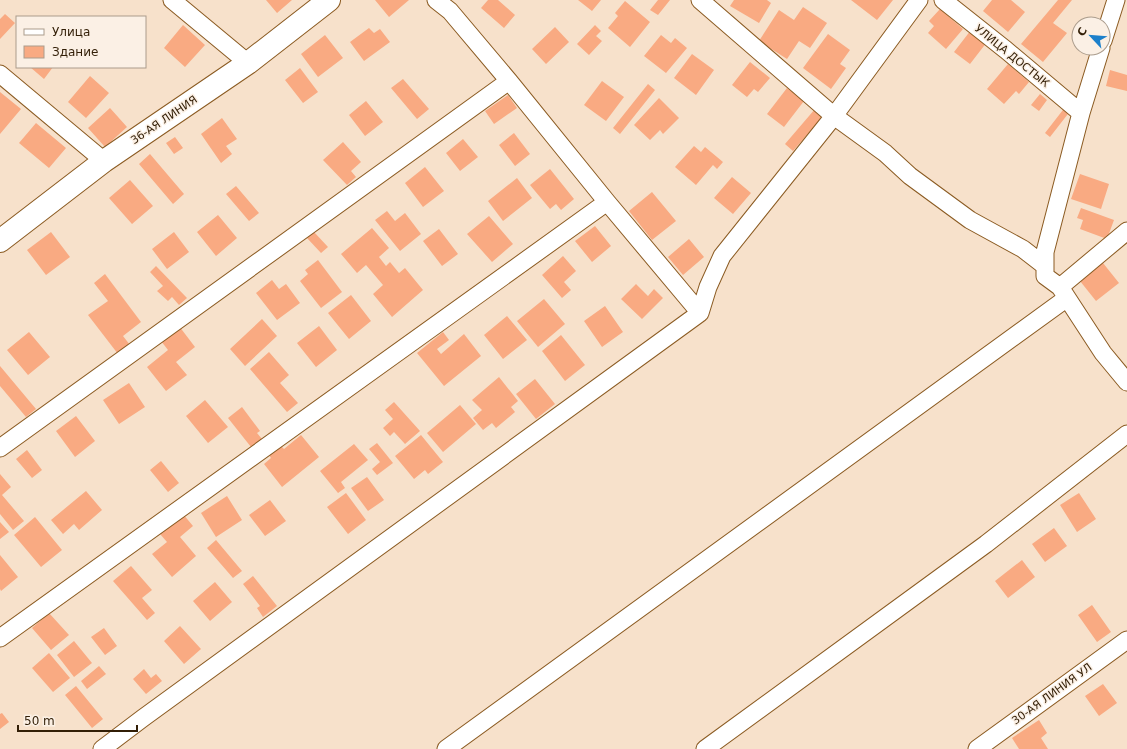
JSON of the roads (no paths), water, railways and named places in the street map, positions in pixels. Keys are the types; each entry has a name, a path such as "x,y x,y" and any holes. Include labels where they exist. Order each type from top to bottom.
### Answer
{"street":[{"path":"172,0 248,63"},
{"name":"36-АЯ ЛИНИЯ","path":"0,241 104,161 248,63 328,0"},
{"path":"436,0 450,12 510,81 607,202 700,313"},
{"path":"700,0 834,116 885,153 910,176 970,220 1023,249 1045,266"},
{"path":"102,749 700,313 708,287 722,256 834,116 919,0"},
{"name":"УЛИЦА ДОСТЫК","path":"943,0 1006,50 1081,113"},
{"path":"1111,16 1116,0"},
{"path":"1099,56 1081,113 1045,252 1045,276 1063,293 1103,353 1127,382"},
{"path":"0,74 104,161"},
{"path":"0,448 510,81"},
{"path":"0,638 607,202"},
{"path":"446,749 1063,293 1127,231"},
{"path":"704,749 986,544 1127,434"},
{"name":"30-АЯ ЛИНИЯ УЛ","path":"977,749 1127,640"}]}
